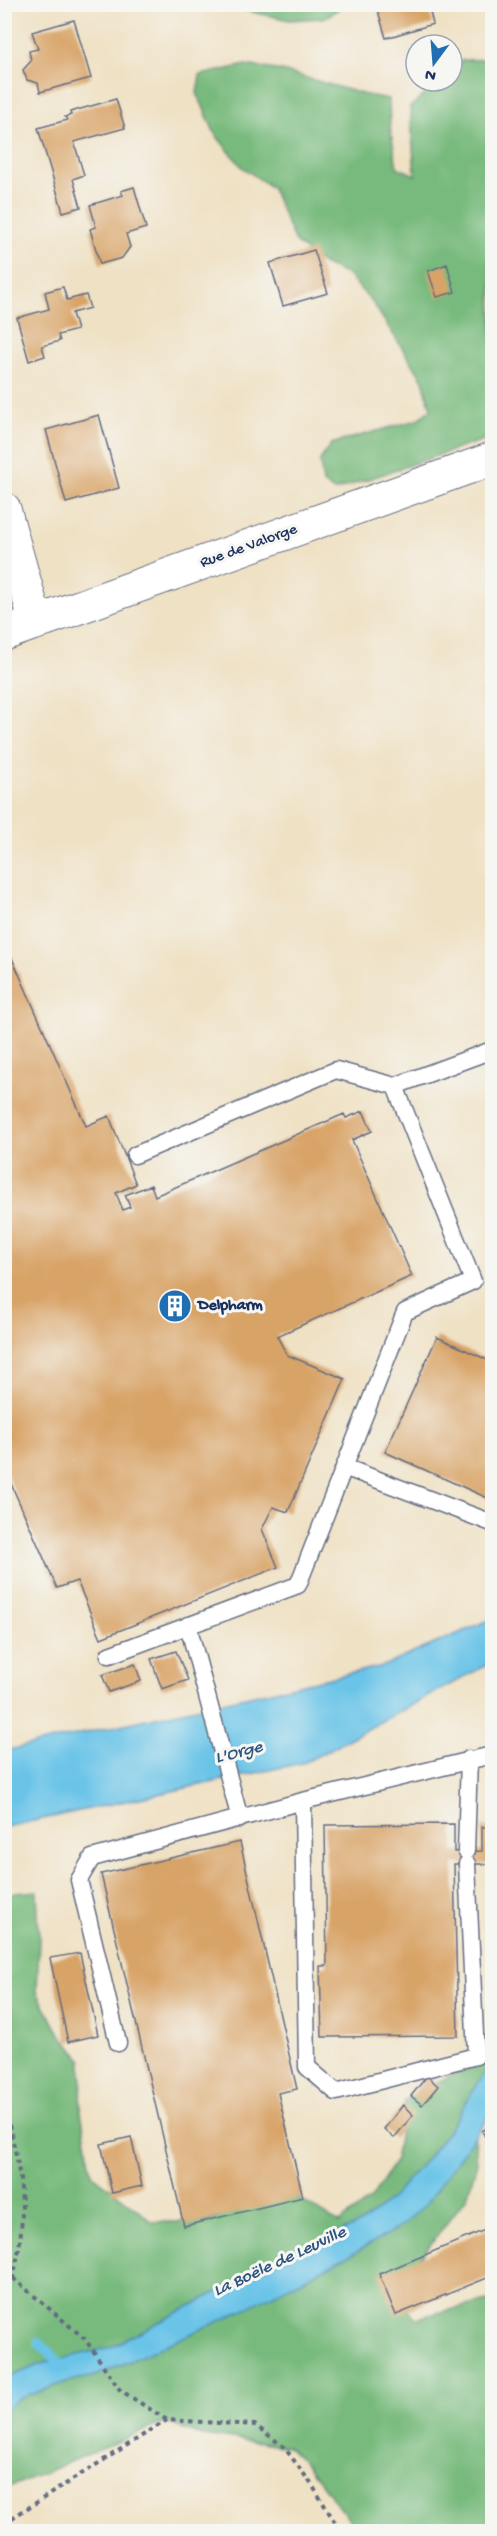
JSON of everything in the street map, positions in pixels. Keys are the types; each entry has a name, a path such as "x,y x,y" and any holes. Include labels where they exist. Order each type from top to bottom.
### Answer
{"street":[{"name":"Rue de Valorge","path":"4,634 492,459"},
{"path":"4,509 36,623"}],"lane":[{"path":"135,1155 336,1070 396,1086 492,1050"},
{"path":"109,1654 298,1585 405,1311 473,1281 396,1086"},
{"path":"344,1467 492,1523"},
{"path":"188,1625 240,1819"},
{"path":"118,2043 79,1880 92,1858 303,1801 492,1755"},
{"path":"303,1801 307,2067 336,2092 476,2056 467,1858 469,1759"}],"path":[{"path":"4,2107 22,2182 21,2245 13,2278"},
{"path":"4,2282 13,2278"},
{"path":"13,2278 85,2339 120,2390 167,2420 255,2425 284,2447 312,2485 341,2532"},
{"path":"4,2523 167,2420"}],"green space":[{"path":"220,5 345,5 324,18 289,20"},
{"path":"492,59 492,437 334,491 323,483 320,460 331,444 417,420 431,409 423,380 373,303 348,275 323,264 295,242 272,188 242,167 215,134 197,93 200,75 246,65 282,71 366,95 389,99 390,127 397,167 415,175 410,107 426,93 464,93 464,60"},
{"path":"37,1891 39,1936 37,1992 59,2032 82,2060 81,2113 92,2174 153,2222 206,2222 286,2191 339,2223 372,2198 395,2161 405,2101 447,2077 492,2062 474,2132 477,2163 467,2197 413,2267 396,2297 416,2318 492,2300 492,2529 485,2532 367,2531 352,2523 307,2465 288,2447 198,2434 165,2422 5,2489 4,2024 13,2020 5,1983 5,1894"}],"water":[{"name":"L'Orge","path":"492,1619 492,1662 306,1762 5,1827 4,1751 383,1666"},
{"name":"La Boële de Leuville","path":"492,2061 492,2112 425,2205 402,2226 229,2317 96,2376 69,2381 16,2400 5,2411 6,2379 40,2364 111,2347 283,2258 361,2223 391,2199 430,2154 449,2130"}],"building":[{"path":"376,4 428,4 433,24 386,38"},
{"path":"74,20 91,78 40,92 38,83 27,80 23,70 31,61 29,51 38,49 32,32"},
{"path":"116,99 125,128 74,142 84,175 73,179 81,207 63,212 38,128 67,120 65,117 71,115 70,112"},
{"path":"134,187 146,228 126,234 130,247 122,258 100,264 90,229 96,227 90,205 123,195 121,191"},
{"path":"314,250 328,293 283,306 270,263"},
{"path":"447,264 455,292 437,297 428,271"},
{"path":"63,287 67,300 86,295 90,308 72,313 77,330 58,335 60,341 42,346 45,356 29,361 17,318 49,309 45,292"},
{"path":"99,415 119,488 66,503 46,430"},
{"name":"Delpharm","path":"4,940 86,1126 109,1116 136,1184 116,1193 123,1210 130,1207 125,1195 151,1185 155,1196 344,1114 346,1118 363,1111 372,1131 352,1140 412,1276 277,1336 287,1355 345,1379 288,1512 273,1507 262,1529 278,1567 101,1638 77,1581 57,1588 4,1468"},
{"path":"437,1337 492,1362 492,1500 385,1452"},
{"path":"176,1651 188,1680 162,1689 151,1659"},
{"path":"135,1664 141,1681 109,1692 102,1675"},
{"path":"454,1824 454,1852 482,1851 482,1827 492,1827 492,1864 454,1864 458,2036 322,2037 320,1966 327,1966 325,1825"},
{"path":"240,1842 297,2089 278,2093 303,2197 184,2226 101,1874"},
{"path":"80,1953 98,2035 68,2042 50,1958"},
{"path":"427,2076 438,2086 422,2105 411,2096"},
{"path":"403,2105 413,2115 394,2138 384,2129"},
{"path":"492,2125 492,2149 482,2131"},
{"path":"131,2137 142,2186 112,2193 101,2144"},
{"path":"492,2227 492,2276 396,2315 379,2274"}],"waterway":[{"path":"39,2342 65,2369"}],"place":[{"name":"Delpharm","path":"175,1306"}]}
